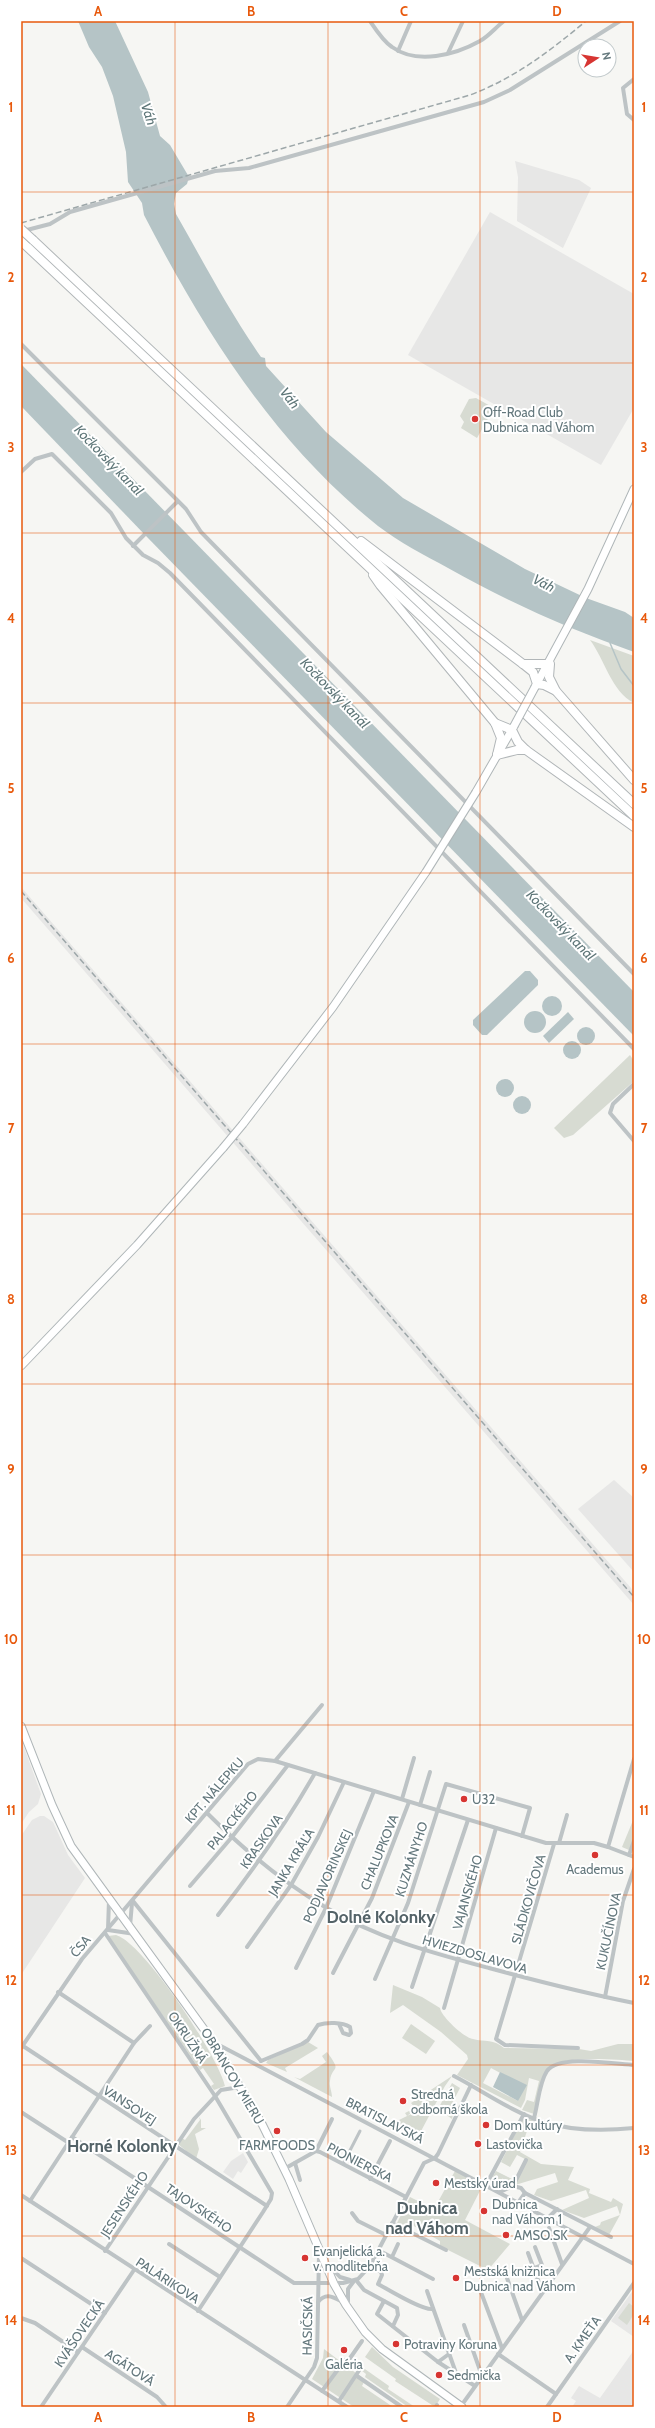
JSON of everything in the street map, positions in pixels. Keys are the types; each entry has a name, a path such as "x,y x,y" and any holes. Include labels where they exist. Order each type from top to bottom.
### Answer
{"highway":[{"path":"21,228 634,804"},
{"path":"22,242 634,816"},
{"path":"330,518 523,664 532,672 536,686 544,684 556,691"},
{"path":"369,567 380,585 495,723 501,738 498,755 512,751 526,750"},
{"path":"523,664 551,662 549,677 556,691 634,780"},
{"path":"495,723 513,728 518,742 526,750 634,828"}],"main road":[{"path":"21,1366 137,1245 223,1148 341,996 426,872 498,755 551,662 592,583 634,489"},
{"name":"OBRANCOV MIERU","path":"21,1726 67,1839 214,2043 240,2087 284,2169 334,2284 346,2306 365,2332 382,2349 462,2406"}],"street":[{"path":"370,21 390,46 398,51 416,56 434,57 448,54 480,41 504,21"},
{"path":"398,51 411,21"},
{"path":"448,54 462,22 456,21"},
{"path":"21,232 50,224 70,212 215,171 249,168 484,102 510,90 620,21"},
{"path":"634,79 623,88 627,114 634,120"},
{"path":"21,344 186,510 201,532 230,564 634,974"},
{"path":"21,472 35,459 52,454 109,511 124,536 133,546 143,555 161,565 170,573 634,1049"},
{"path":"133,546 177,502"},
{"path":"634,1084 613,1104 610,1113 634,1141"},
{"path":"275,1761 322,1704"},
{"name":"KPT. NÁLEPKU","path":"121,1915 248,1764 258,1758 275,1761 468,1820 554,1844"},
{"path":"402,1800 414,1758"},
{"path":"608,1847 634,1759"},
{"name":"PALACKÉHO","path":"190,1886 232,1838 288,1765"},
{"path":"420,1805 430,1772"},
{"name":"KRASKOVA","path":"218,1915 260,1862 288,1821 315,1774"},
{"name":"JANKA KRÁĽA","path":"247,1946 291,1885 318,1837 344,1782"},
{"name":"KUZMÁNYHO","path":"375,1979 408,1903 446,1784 530,1808 522,1836"},
{"name":"PODJAVORINSKEJ","path":"296,1968 326,1908 374,1791"},
{"name":"CHALUPKOVA","path":"332,1973 358,1925 384,1868 409,1802"},
{"name":"HVIEZDOSLAVOVA","path":"207,1813 232,1838 260,1862 291,1885 326,1908 358,1925 392,1940 458,1960 516,1976 634,2003"},
{"path":"559,1843 567,1815"},
{"path":"412,1988 468,1820"},
{"name":"VAJANSKÉHO","path":"444,2008 496,1828"},
{"path":"629,1854 634,1841"},
{"path":"554,1844 594,1843 634,1857"},
{"name":"SLÁDKOVIČOVA","path":"554,1844 516,1976 496,2039 505,2045 578,2048"},
{"name":"KUKUČÍNOVA","path":"605,1997 623,1901 634,1869"},
{"path":"109,1898 106,1932 135,1934"},
{"path":"130,1926 133,1901"},
{"path":"133,1901 261,2061 260,2066"},
{"name":"ČSA","path":"22,2047 78,1964 121,1915"},
{"name":"OKRUŽNÁ","path":"106,1932 215,2096 271,2191 272,2198 198,2311"},
{"path":"58,1992 134,2043"},
{"path":"261,2061 302,2044 308,2040 318,2025 339,2024"},
{"path":"30,2201 134,2043 150,2026"},
{"name":"BRATISLAVSKÁ","path":"214,2043 421,2150 634,2264"},
{"name":"VANSOVEJ","path":"22,2047 267,2206"},
{"path":"534,2118 543,2082 547,2071 553,2065 578,2061 634,2065"},
{"path":"454,2076 524,2114 563,2127 596,2130 634,2128"},
{"path":"318,2302 322,2297 330,2296 346,2306 348,2289 370,2266 424,2163 435,2158 455,2122 460,2106 471,2085"},
{"name":"JESENSKÉHO","path":"105,2251 175,2146 215,2096 225,2088 240,2087"},
{"path":"21,2112 68,2143"},
{"path":"486,2185 524,2114"},
{"name":"BRATISLAVSKÁ","path":"316,2152 332,2119"},
{"name":"BRATISLAVSKÁ","path":"343,2164 360,2131"},
{"name":"TAJOVSKÉHO","path":"72,2137 294,2283 334,2284"},
{"name":"BRATISLAVSKÁ","path":"370,2179 390,2141"},
{"path":"421,2150 424,2163"},
{"name":"PIONIERSKA","path":"284,2169 316,2152 343,2164 406,2197"},
{"path":"500,2192 513,2186 526,2160"},
{"path":"295,2163 300,2180"},
{"path":"513,2186 521,2188 525,2193 611,2237"},
{"path":"518,2203 525,2193"},
{"name":"PALÁRIKOVA","path":"21,2195 134,2270 347,2407"},
{"path":"548,2218 557,2210"},
{"path":"352,2213 358,2221 386,2235"},
{"path":"392,2223 446,2250"},
{"path":"462,2406 474,2386 590,2227"},
{"path":"549,2228 562,2264"},
{"path":"169,2244 220,2277"},
{"path":"392,2257 398,2244"},
{"path":"534,2268 542,2265 535,2247"},
{"name":"HASIČSKÁ","path":"287,2407 318,2358 319,2249"},
{"path":"378,2250 432,2279"},
{"path":"528,2253 542,2291"},
{"path":"21,2258 105,2313"},
{"path":"323,2259 340,2277 355,2280 364,2290 397,2308 398,2312 393,2326"},
{"path":"370,2266 381,2272 382,2275 378,2284 424,2308 433,2309"},
{"name":"KVÁŠOVECKÁ","path":"41,2407 134,2270"},
{"path":"507,2278 522,2320"},
{"path":"334,2284 355,2280"},
{"name":"A. KMEŤA","path":"547,2407 634,2283"},
{"path":"479,2287 483,2293 502,2348"},
{"path":"427,2291 456,2373"},
{"path":"384,2301 377,2314 393,2326 395,2330 438,2362 474,2386"},
{"path":"21,2318 35,2323 78,2352"},
{"path":"464,2325 482,2376"},
{"path":"322,2391 340,2365 345,2360 348,2361 362,2341"},
{"name":"AGÁTOVÁ","path":"82,2347 157,2397 166,2407"},
{"path":"438,2362 449,2354"},
{"path":"498,2354 556,2394"},
{"path":"339,2402 360,2369 348,2361"},
{"path":"356,2376 402,2407"}],"shaded area":[{"path":"515,161 579,180 591,188 563,248 517,221 518,177"},
{"path":"490,212 634,294 634,408 601,465 408,355"},
{"name":"Off-Road Club Dubnica nad Váhom","path":"476,398 494,408 477,438 461,428 464,422 460,416 469,399"},
{"path":"590,640 634,656 634,703 626,698 614,683"},
{"path":"21,887 631,1588 634,1594 634,1605 21,898"},
{"path":"630,1055 634,1061 634,1081 573,1135 564,1138 554,1128"},
{"path":"614,1480 634,1498 634,1572 578,1509"},
{"path":"21,1739 41,1794 38,1804 29,1812 21,1824"},
{"path":"40,1816 44,1816 53,1822 68,1855 85,1878 21,1975 21,1836 32,1820"},
{"path":"634,1818 634,1838 629,1850 622,1847"},
{"path":"116,1935 128,1943 144,1958 161,1978 195,2027 209,2051 225,2086 214,2090 211,2086 214,2084 203,2068 200,2070 108,1936"},
{"path":"393,1985 422,1997 440,2008 444,2016 469,2038 497,2043 504,2048 579,2049 591,2051 618,2044 634,2044 634,2061 588,2059 562,2062 553,2065 547,2070 545,2075 534,2114 522,2110 527,2100 534,2102 539,2081 529,2078 525,2100 521,2108 457,2075 468,2059 467,2055 441,2032 403,2005 390,2013","holes":["491,2068 521,2084 518,2101 483,2083"]},
{"path":"411,2024 435,2041 426,2054 402,2038"},
{"path":"308,2042 318,2048 285,2068 287,2072 266,2063 268,2060"},
{"path":"327,2052 336,2066 330,2081 332,2097 294,2077 300,2079 326,2062 322,2056"},
{"path":"452,2076 445,2086 420,2133 417,2132 413,2139 387,2126 407,2116 405,2113 415,2108 411,2103","holes":["440,2090 411,2114 407,2116"]},
{"path":"452,2083 460,2088 448,2111 453,2114 452,2119 438,2109"},
{"path":"199,2117 201,2120 201,2128 206,2128 195,2134 199,2149 196,2159 178,2144 182,2138 185,2140 200,2120"},
{"path":"527,2118 545,2125 530,2122 520,2152 541,2164 574,2167 568,2180 590,2189 589,2193 611,2202 613,2198 623,2204 620,2215 617,2206 584,2218 562,2210 589,2198 586,2190 551,2201 534,2195 537,2189 558,2182 555,2173 515,2185 527,2160 517,2155 510,2167 501,2162 523,2119"},
{"path":"243,2153 248,2162 241,2173 238,2171 233,2179 223,2172 231,2161"},
{"path":"455,2171 483,2185 465,2220 510,2244 488,2270 440,2246 440,2241 412,2225 408,2229 397,2223 410,2197 434,2209"},
{"path":"496,2171 514,2180 512,2185 504,2188 490,2181"},
{"path":"620,2215 609,2235 595,2227 600,2225 601,2222"},
{"path":"634,2289 634,2337 611,2321"},
{"path":"629,2303 634,2307 634,2314 627,2325 618,2318"},
{"path":"372,2347 393,2367 440,2399 435,2407 395,2381 396,2379 365,2357"},
{"path":"324,2349 365,2380 362,2386 393,2407 354,2407 312,2379 323,2358"},
{"path":"634,2350 634,2407 572,2407 576,2401 571,2398 579,2386 600,2398"},
{"path":"362,2367 389,2386 388,2389 415,2407 408,2407 365,2377 366,2374 361,2370"}],"water":[{"name":"Váh","path":"78,21 115,21 148,92 160,136 170,145 189,177 187,184 176,193 174,204 176,214 238,322 261,357 265,358 266,366 326,432 403,498 525,569 586,598 625,612 634,618 634,652 586,634 516,603 412,548 378,526 341,494 306,459 274,422 244,383 191,301 144,215 142,203 128,182 126,152 113,96 102,67 89,47"},
{"name":"Kočkovský kanál","path":"21,364 634,992 634,1036 21,406"},
{"path":"525,971 530,971 538,980 538,985 487,1035 482,1035 473,1025 473,1020"},
{"path":"548,996 556,996 562,1002 562,1010 556,1016 548,1016 542,1010 542,1002"},
{"path":"535,1011 539,1012 545,1018 545,1026 539,1032 535,1033 531,1032 525,1026 524,1022 525,1018 531,1012"},
{"path":"568,1012 574,1019 549,1043 543,1036"},
{"path":"586,1027 592,1030 595,1036 592,1042 586,1045 580,1042 577,1036 580,1030"},
{"path":"572,1041 578,1044 581,1050 578,1056 572,1059 566,1056 563,1050 566,1044"},
{"path":"505,1079 511,1082 514,1088 511,1094 505,1097 499,1094 496,1088 499,1082"},
{"path":"522,1096 528,1099 531,1105 528,1111 522,1114 516,1111 513,1105 516,1099"},
{"path":"500,2072 527,2085 518,2101 493,2087"}],"waterway":[{"path":"610,643 621,669 634,686"}],"railway":[{"path":"21,223 470,95 517,72 559,43 586,21"},
{"path":"21,891 634,1597"}],"place":[{"name":"Off-Road Club Dubnica nad Váhom","path":"475,419"},
{"name":"U32","path":"464,1799"},
{"name":"Academus","path":"595,1855"},
{"name":"Stredná odborná škola","path":"403,2101"},
{"name":"Dom kultúry","path":"486,2125"},
{"name":"FARMFOODS","path":"277,2131"},
{"name":"Lastovička","path":"478,2144"},
{"name":"Mestský úrad","path":"436,2183"},
{"name":"Dubnica nad Váhom 1","path":"484,2211"},
{"name":"AMSO.SK","path":"506,2235"},
{"name":"Evanjelická a. v. modlitebňa","path":"305,2258"},
{"name":"Mestská knižnica Dubnica nad Váhom","path":"456,2278"},
{"name":"Potraviny Koruna","path":"396,2344"},
{"name":"Galéria","path":"344,2350"},
{"name":"Sedmička","path":"439,2375"}],"district":[{"name":"Dolné Kolonky","path":"381,1917"},
{"name":"Horné Kolonky","path":"122,2146"},
{"name":"Dubnica nad Váhom","path":"427,2218"}]}
